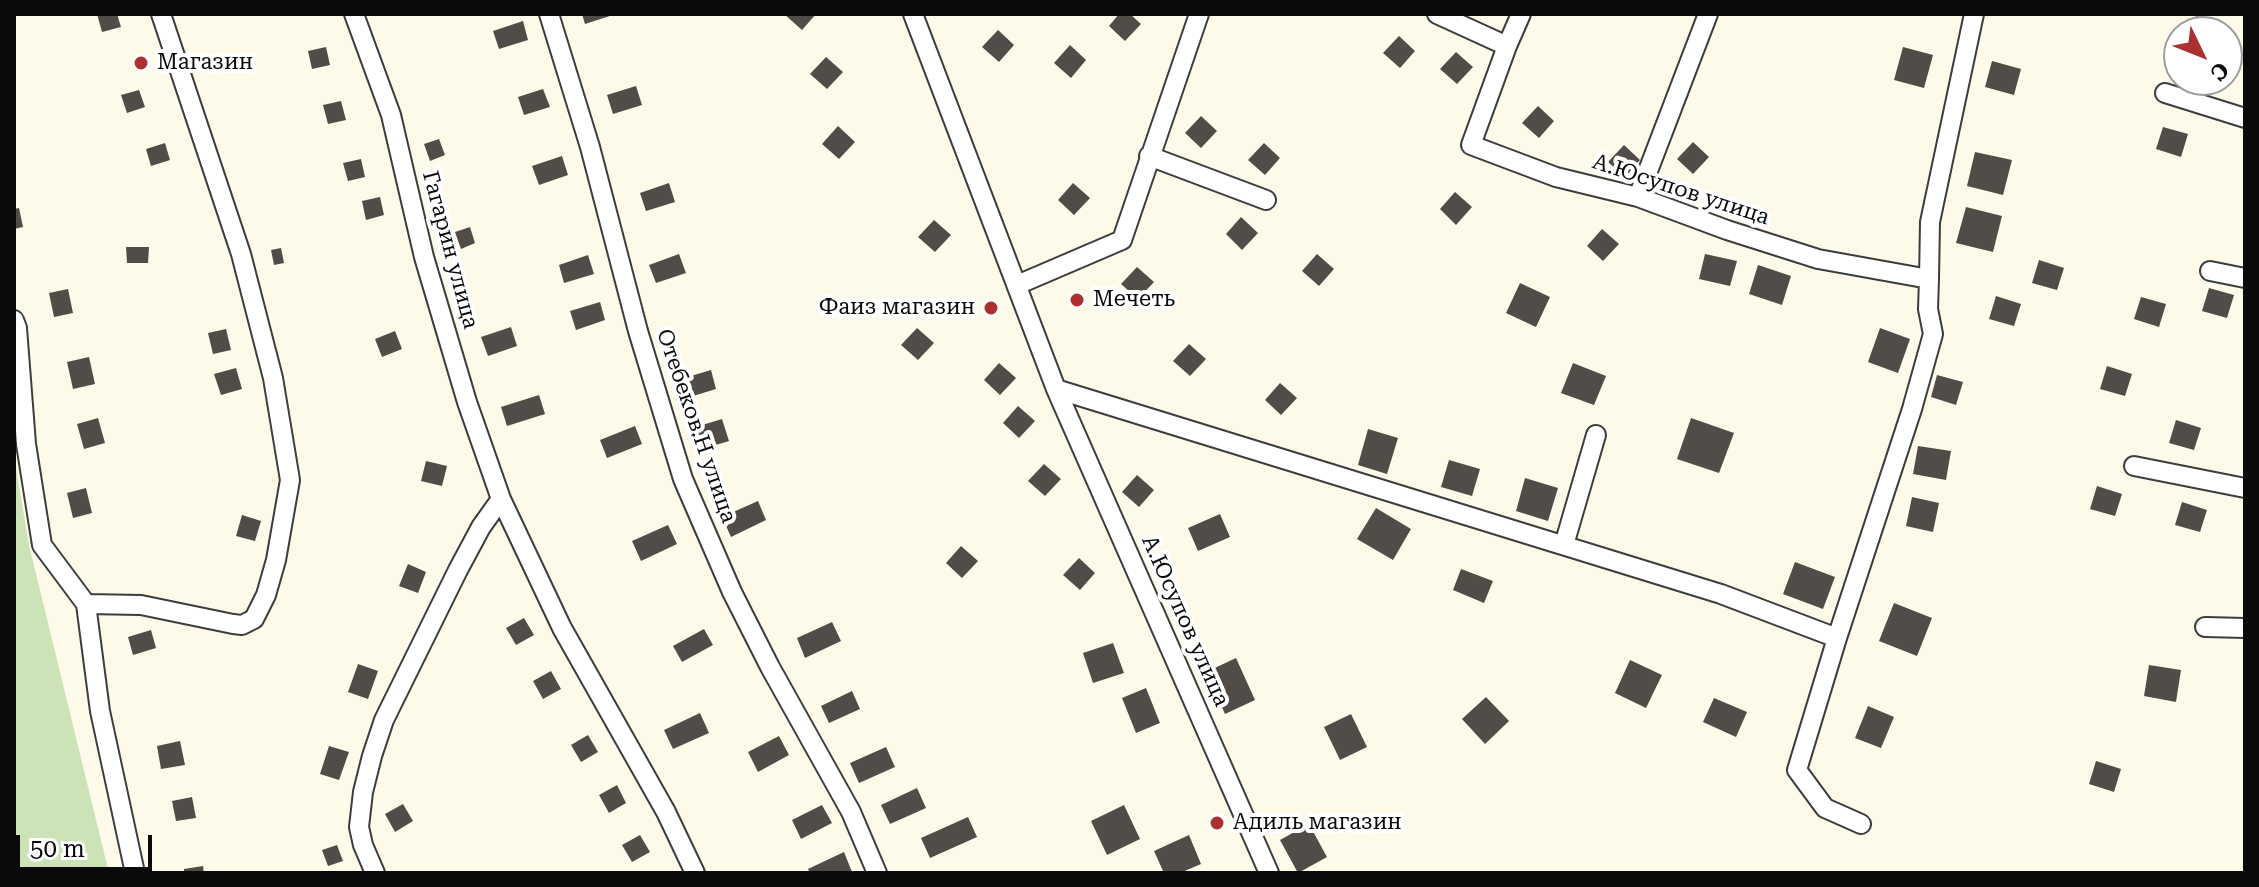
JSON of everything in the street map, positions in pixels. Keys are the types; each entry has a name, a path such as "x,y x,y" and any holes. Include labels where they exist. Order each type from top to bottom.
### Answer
{"street":[{"path":"86,604 141,605 242,625 254,619 266,595 276,560 290,480 273,378 241,254 161,14"},
{"name":"Гагарин улица","path":"354,14 391,115 424,257 467,402 501,499 562,628 666,812 695,873"},
{"name":"Отебеков.Н улица","path":"549,14 590,147 638,331 683,479 732,592 851,812 877,873"},
{"name":"А.Юсупов улица","path":"913,14 1056,389 1269,873"},
{"path":"1017,285 1122,240 1199,14"},
{"path":"1437,14 1507,46 1521,14"},
{"path":"1638,197 1708,14"},
{"path":"1861,824 1825,808 1797,770 1933,334 1928,309 1930,222 1974,14"},
{"name":"А.Юсупов улица","path":"1507,46 1471,145 1556,177 1638,197 1818,259 1929,279"},
{"path":"2175,96 2245,118"},
{"path":"1149,156 1266,200"},
{"path":"2210,271 2245,278"},
{"path":"14,320 26,444 42,545 86,604 100,711 135,873"},
{"path":"1056,389 1721,594 1837,638"},
{"path":"1564,545 1596,435"},
{"path":"2134,466 2245,488"},
{"path":"374,870 359,827 363,792 384,720 481,527 501,499"},
{"path":"2205,627 2245,628"}],"green space":[{"path":"14,456 29,545 109,873 14,873"}],"building":[{"path":"97,14 117,14 121,27 102,32"},
{"path":"582,14 613,14 613,15 585,24"},
{"path":"784,14 816,14 802,30"},
{"path":"1119,14 1130,14 1141,24 1125,41 1109,26"},
{"path":"523,21 528,40 499,49 493,31"},
{"path":"998,30 1014,45 999,62 982,47"},
{"path":"1399,36 1415,51 1400,68 1383,53"},
{"path":"1070,45 1086,60 1071,78 1054,63"},
{"path":"326,47 330,65 312,69 308,51"},
{"path":"1903,47 1933,55 1924,88 1894,80"},
{"path":"1456,52 1473,67 1457,84 1440,69"},
{"path":"826,57 843,72 827,89 810,74"},
{"path":"1992,61 2021,69 2014,95 1985,87"},
{"path":"636,86 642,105 613,114 607,95"},
{"path":"543,89 550,107 524,115 518,97"},
{"path":"139,90 145,107 127,113 121,95"},
{"path":"341,101 346,120 328,124 323,105"},
{"path":"1538,106 1554,121 1539,138 1522,123"},
{"path":"1201,116 1217,131 1201,148 1185,133"},
{"path":"838,126 855,142 839,159 822,144"},
{"path":"2163,127 2188,134 2181,157 2156,149"},
{"path":"439,139 445,155 430,161 424,144"},
{"path":"1693,142 1709,157 1693,174 1677,159"},
{"path":"165,143 170,160 151,166 146,149"},
{"path":"1264,143 1280,158 1265,175 1248,160"},
{"path":"1624,145 1640,160 1625,177 1608,162"},
{"path":"1975,152 2012,160 2003,195 1967,186"},
{"path":"562,156 568,175 539,185 532,166"},
{"path":"361,159 365,177 348,181 343,163"},
{"path":"669,183 675,202 646,211 640,193"},
{"path":"1073,183 1090,198 1074,215 1058,200"},
{"path":"1455,192 1472,207 1456,225 1440,209"},
{"path":"380,197 384,215 366,220 362,201"},
{"path":"1966,207 2002,216 1993,252 1956,243"},
{"path":"19,208 23,227 14,229 14,209"},
{"path":"1241,217 1258,233 1242,250 1226,234"},
{"path":"934,220 951,235 935,252 918,237"},
{"path":"470,227 475,243 461,249 455,232"},
{"path":"1602,229 1619,244 1603,261 1587,246"},
{"path":"126,247 149,247 148,263 127,263"},
{"path":"281,248 284,263 274,265 271,250"},
{"path":"679,254 686,273 656,283 649,265"},
{"path":"1317,254 1334,269 1319,286 1302,271"},
{"path":"1705,254 1737,261 1730,286 1699,279"},
{"path":"588,255 594,274 564,283 559,265"},
{"path":"2039,260 2064,268 2057,290 2032,283"},
{"path":"1758,265 1791,276 1782,305 1749,294"},
{"path":"1137,267 1154,282 1138,299 1121,284"},
{"path":"1520,283 1550,297 1536,327 1506,313"},
{"path":"2209,288 2234,295 2227,318 2202,311"},
{"path":"68,289 73,313 54,317 49,293"},
{"path":"1996,296 2021,304 2014,326 1989,319"},
{"path":"2141,297 2166,304 2159,327 2134,319"},
{"path":"600,302 605,320 576,330 570,311"},
{"path":"511,327 517,346 488,356 481,337"},
{"path":"917,328 934,343 918,360 901,345"},
{"path":"1880,328 1910,339 1898,373 1868,362"},
{"path":"226,329 231,350 213,354 208,333"},
{"path":"395,331 402,349 382,357 375,339"},
{"path":"1189,344 1206,359 1190,376 1173,361"},
{"path":"89,357 95,384 73,389 67,362"},
{"path":"999,363 1016,378 1000,395 984,380"},
{"path":"1573,363 1606,376 1594,405 1561,393"},
{"path":"2107,366 2132,374 2125,396 2100,389"},
{"path":"236,368 242,389 221,395 214,374"},
{"path":"711,370 716,389 680,400 674,381"},
{"path":"1937,375 1963,382 1956,405 1931,397"},
{"path":"1280,383 1297,398 1281,415 1265,400"},
{"path":"539,395 545,414 507,426 501,407"},
{"path":"1018,406 1035,421 1019,438 1003,423"},
{"path":"98,418 105,443 84,449 77,424"},
{"path":"1691,418 1734,433 1719,473 1677,459"},
{"path":"722,419 729,441 696,451 689,429"},
{"path":"2176,420 2201,428 2194,450 2169,443"},
{"path":"635,426 642,444 607,458 600,440"},
{"path":"1368,429 1398,438 1387,474 1358,465"},
{"path":"1918,446 1951,451 1946,480 1913,474"},
{"path":"1449,460 1480,469 1472,496 1441,487"},
{"path":"426,461 447,466 442,486 421,481"},
{"path":"1044,464 1061,479 1045,496 1028,481"},
{"path":"1137,475 1154,490 1139,507 1122,492"},
{"path":"1525,478 1558,488 1548,521 1516,511"},
{"path":"2097,486 2122,494 2115,516 2090,509"},
{"path":"86,488 92,513 73,518 67,493"},
{"path":"1912,497 1939,503 1933,532 1906,526"},
{"path":"758,501 766,520 731,537 722,517"},
{"path":"2182,502 2207,510 2200,532 2175,525"},
{"path":"1376,508 1411,529 1393,560 1357,539"},
{"path":"1220,514 1230,537 1198,551 1188,528"},
{"path":"242,515 261,521 255,541 236,536"},
{"path":"668,525 677,544 641,561 632,541"},
{"path":"961,546 978,561 962,578 946,563"},
{"path":"1079,558 1095,573 1080,590 1063,575"},
{"path":"1795,562 1835,577 1823,609 1783,594"},
{"path":"408,564 426,572 418,593 399,586"},
{"path":"1461,569 1493,581 1484,603 1453,590"},
{"path":"1894,603 1932,618 1917,656 1879,641"},
{"path":"524,618 534,635 516,645 506,628"},
{"path":"832,622 841,641 805,658 797,638"},
{"path":"704,629 713,645 682,662 673,646"},
{"path":"151,630 156,648 133,655 128,637"},
{"path":"1113,643 1124,673 1093,683 1083,653"},
{"path":"1236,658 1255,700 1225,714 1206,672"},
{"path":"1630,660 1662,675 1646,708 1615,693"},
{"path":"358,664 378,671 368,699 348,692"},
{"path":"2149,665 2181,670 2176,702 2144,696"},
{"path":"551,671 561,689 543,699 533,681"},
{"path":"1146,688 1160,723 1136,733 1122,698"},
{"path":"852,691 860,709 829,723 821,706"},
{"path":"1486,697 1509,721 1485,744 1462,719"},
{"path":"1714,698 1747,712 1736,737 1703,722"},
{"path":"1868,706 1894,717 1881,748 1855,738"},
{"path":"700,713 709,733 673,749 664,730"},
{"path":"1351,714 1367,747 1340,760 1324,727"},
{"path":"588,735 598,752 581,762 571,745"},
{"path":"779,736 789,755 758,772 748,752"},
{"path":"180,741 185,765 161,769 157,746"},
{"path":"329,746 349,752 339,780 320,774"},
{"path":"886,747 895,767 859,783 850,763"},
{"path":"2096,761 2121,769 2114,792 2089,784"},
{"path":"617,785 626,803 609,813 599,795"},
{"path":"917,788 926,808 890,824 881,805"},
{"path":"192,797 196,818 176,821 172,801"},
{"path":"403,804 413,821 395,832 385,814"},
{"path":"822,805 832,823 801,839 792,820"},
{"path":"1124,805 1140,839 1107,855 1091,821"},
{"path":"968,817 977,837 930,858 921,838"},
{"path":"1309,824 1327,857 1298,873 1280,840"},
{"path":"640,835 650,852 632,862 622,845"},
{"path":"1189,835 1201,864 1180,873 1164,873 1154,851"},
{"path":"337,845 343,861 328,866 322,850"},
{"path":"844,852 852,872 810,873 808,869"},
{"path":"203,866 204,873 184,873 184,869"}],"place":[{"name":"Магазин","path":"141,63"},
{"name":"Мечеть","path":"1077,300"},
{"name":"Фаиз магазин","path":"991,308"},
{"name":"Адиль магазин","path":"1217,823"}]}
